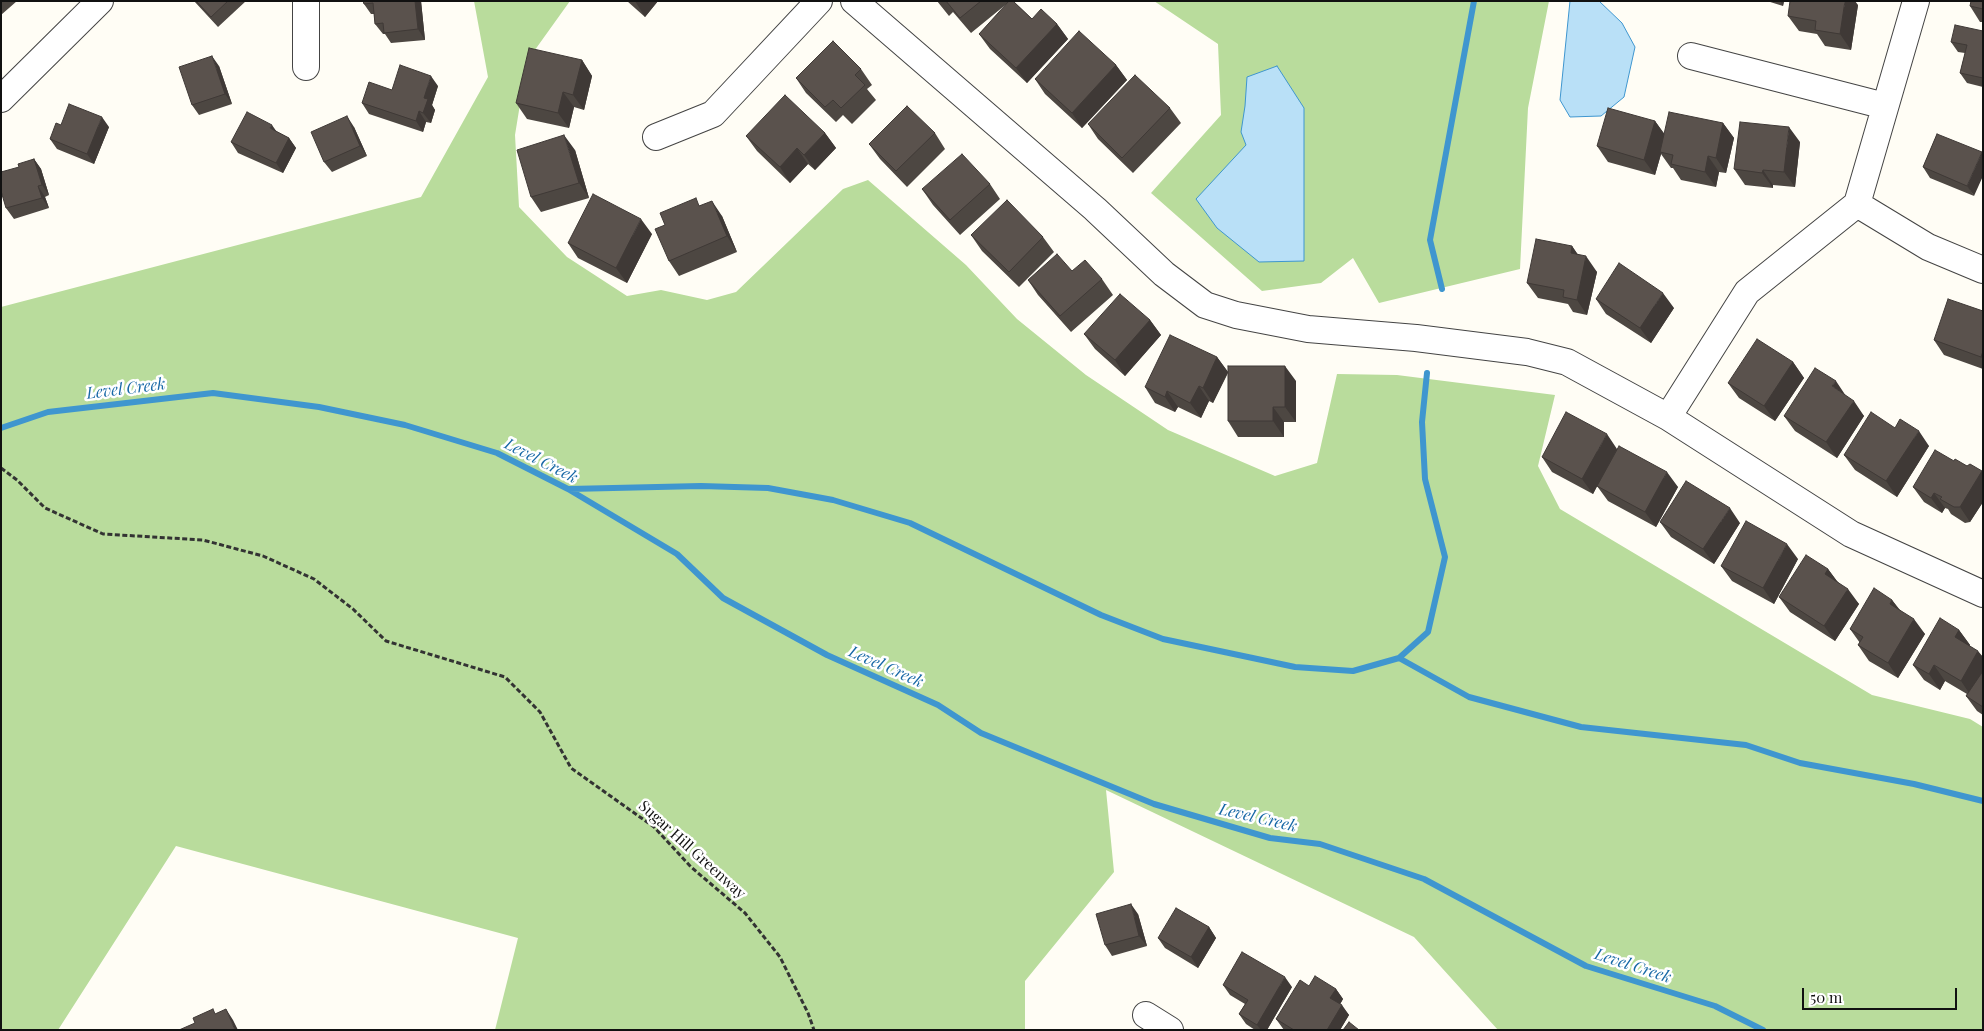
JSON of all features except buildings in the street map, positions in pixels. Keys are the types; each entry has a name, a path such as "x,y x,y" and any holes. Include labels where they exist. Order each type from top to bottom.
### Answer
{"street":[{"path":"1,99 100,1"},
{"path":"306,1 306,68"},
{"path":"656,137 713,114 819,1"},
{"path":"854,1 1081,196 1164,274 1205,305 1236,315 1308,329 1416,338 1527,352 1567,362 1668,417 1850,534 1983,594"},
{"path":"1668,417 1748,292 1857,204 1916,1"},
{"path":"1691,56 1885,106"},
{"path":"1857,204 1928,247 1983,270"},
{"path":"1146,1015 1170,1030"}],"path":[{"name":"Sugar Hill Greenway","path":"1,468 18,480 46,508 103,534 203,540 263,556 314,579 353,609 386,640 505,677 540,712 571,768 654,827 691,867 745,913 780,957 808,1013 814,1030"}],"green space":[{"path":"474,1 570,1 527,61 515,135 519,207 567,257 627,296 661,290 707,300 736,292 843,189 868,180 966,265 1017,319 1086,375 1168,430 1275,476 1317,463 1337,374 1397,375 1555,395 1538,466 1560,509 1872,695 1970,719 1983,727 1983,1030 1498,1030 1414,937 1106,790 1114,872 1025,981 1025,1030 495,1030 518,938 176,846 58,1030 1,1030 1,307 421,197 488,77"},
{"path":"1154,1 1549,1 1528,108 1520,269 1379,303 1353,258 1321,283 1262,291 1151,193 1221,115 1218,44"}],"water":[{"path":"1570,1 1599,1 1622,23 1635,47 1624,97 1601,116 1570,117 1560,100"},
{"path":"1277,66 1304,108 1304,261 1259,262 1217,228 1196,199 1246,145 1241,132 1247,77"}],"waterway":[{"path":"1442,289 1430,240 1474,1"},
{"path":"569,489 701,486 768,488 833,500 910,523 1101,615 1163,639 1295,667 1353,671 1399,658 1428,632 1445,557 1425,479 1422,422 1427,373"},
{"name":"Level Creek","path":"1,428 48,412 213,393 319,407 405,425 497,453 568,489 677,554 723,598 827,655 938,705 981,733 1154,804 1270,838 1320,844 1424,879 1586,966 1715,1006 1763,1030"},
{"path":"1399,658 1469,697 1581,727 1746,745 1800,763 1914,784 1983,801"}]}
